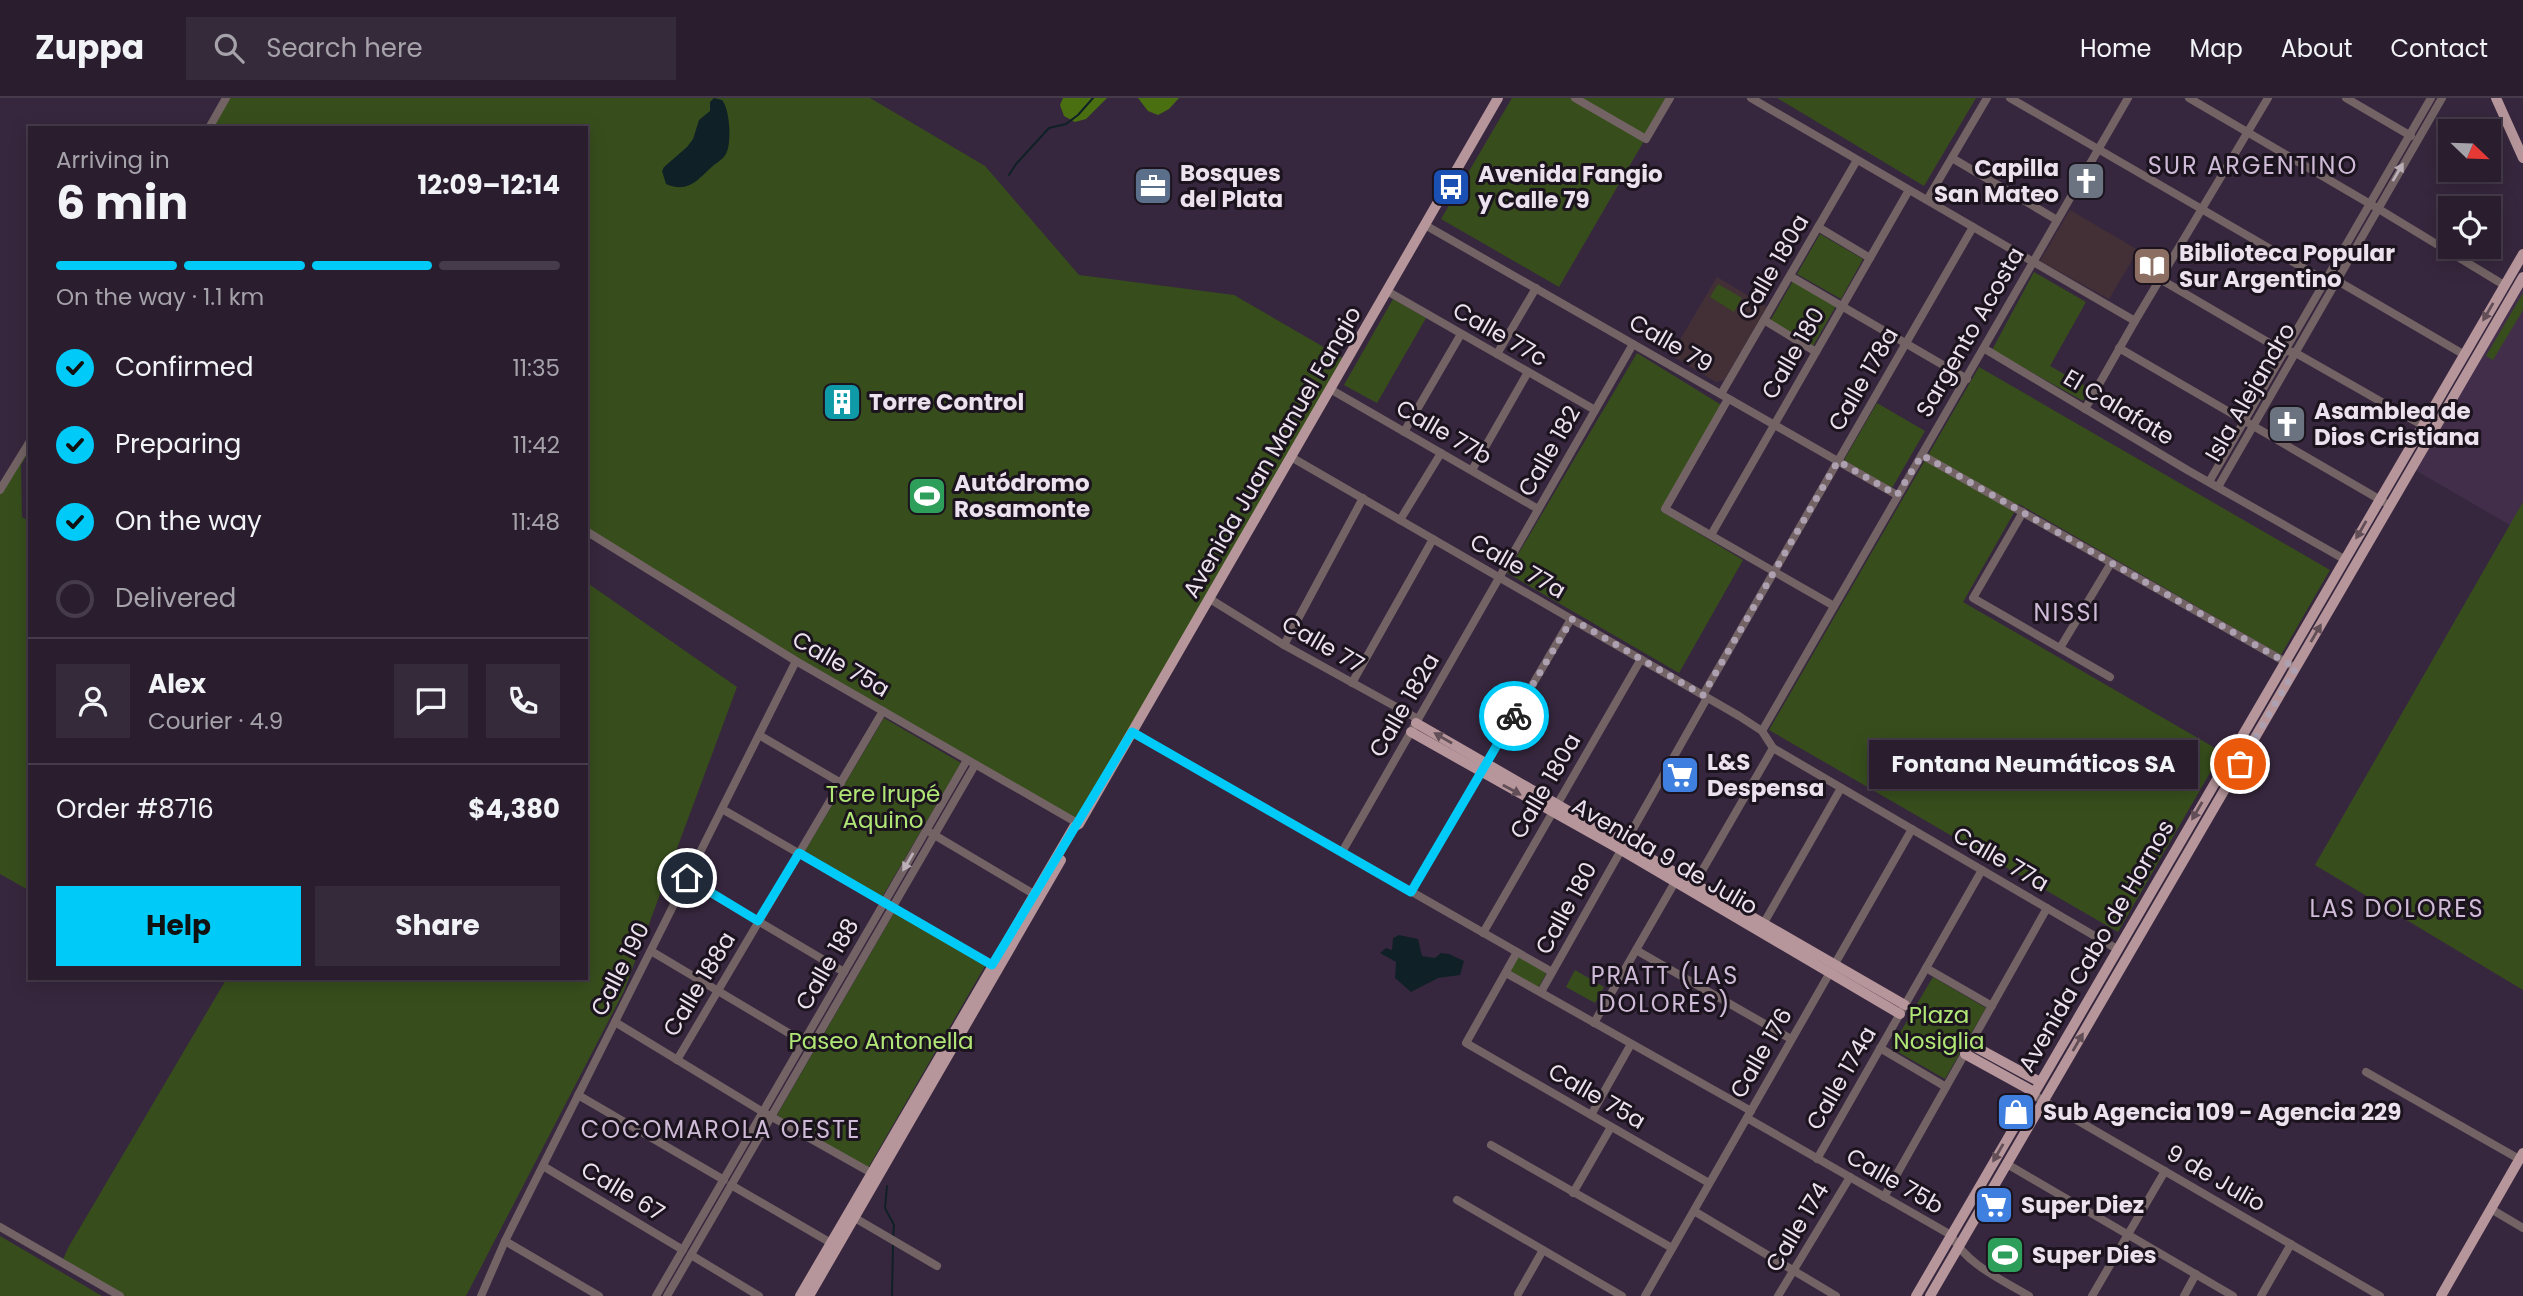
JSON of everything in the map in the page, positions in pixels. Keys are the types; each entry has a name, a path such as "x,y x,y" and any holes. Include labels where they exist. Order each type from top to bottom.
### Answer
{"main road":[{"name":"Avenida Juan Manuel Fangio","path":"800,1296 831,1242 875,1175 1037,895 1080,829 1079,824 1498,98"},
{"path":"2496,98 2523,158"},
{"name":"Avenida Cabo de Hornos","path":"1916,1296 2523,254"},
{"name":"Avenida Cabo de Hornos","path":"1930,1296 2523,277"},
{"name":"Avenida 9 de Julio","path":"1415,724 1484,768 1695,883 1761,928"},
{"name":"Avenida 9 de Julio","path":"1623,846 1675,882 1902,1009"},
{"path":"1970,1044 2040,1082"},
{"path":"1965,1054 2033,1093"},
{"path":"2441,1296 2521,1156"},
{"name":"Avenida Juan Manuel Fangio","path":"809,1296 855,1218 875,1175"}],"street":[{"path":"210,126 226,98"},
{"path":"1575,98 1646,139 1670,98"},
{"path":"1751,98 2135,321"},
{"path":"1927,200 1987,98"},
{"path":"2010,98 2324,280 2336,280 2463,354"},
{"name":"Sargento Acosta","path":"1762,732 2128,98"},
{"path":"2189,98 2504,285"},
{"path":"2085,410 2268,98"},
{"path":"2346,98 2413,137"},
{"name":"Isla Alejandro","path":"2209,482 2294,352 2336,280 2377,208 2431,98"},
{"name":"Isla Alejandro","path":"2218,487 2283,351 2369,203 2442,98"},
{"path":"1952,158 2057,219"},
{"name":"Calle 180a","path":"1711,535 1665,509 1764,320 1857,160"},
{"name":"Calle 180","path":"1711,535 1909,190"},
{"name":"Calle 79","path":"1425,225 1897,495"},
{"path":"1818,227 1870,258"},
{"name":"Calle 178a","path":"1705,696 1774,571 1973,227"},
{"path":"1790,275 1967,379"},
{"path":"2160,279 2283,351 2294,352 2422,425"},
{"path":"1497,354 1536,288"},
{"name":"Calle 77c","path":"1387,291 1595,410"},
{"path":"1764,320 1816,352"},
{"path":"1404,432 1461,334"},
{"name":"Calle 182","path":"1499,577 1633,344"},
{"path":"2119,348 2390,506"},
{"name":"El Calafate","path":"1985,349 2085,410 2344,559"},
{"path":"1472,470 1528,372"},
{"name":"Calle 77b","path":"1330,389 1538,509"},
{"path":"0,490 28,447"},
{"path":"1400,520 1441,453"},
{"path":"1922,455 2296,668"},
{"name":"Calle 77a","path":"1291,457 1705,696 1762,732 1773,748 2117,949"},
{"path":"1284,645 1363,498"},
{"path":"2023,512 1973,598 2110,677"},
{"name":"Calle 75a","path":"588,532 796,661 1079,824"},
{"path":"1711,535 1834,606"},
{"path":"1352,683 1433,539"},
{"path":"2060,648 2111,563"},
{"name":"Calle 182a","path":"1342,852 1499,577"},
{"name":"Calle 77","path":"1210,599 1352,683 1415,724"},
{"path":"1411,892 1572,619"},
{"name":"Calle 180a","path":"1483,933 1641,659"},
{"name":"Calle 190","path":"481,1296 505,1241 796,661"},
{"name":"Calle 180","path":"1541,992 1705,696"},
{"name":"Calle 188a","path":"677,1060 883,711"},
{"path":"1132,732 1552,972"},
{"path":"759,735 841,783"},
{"path":"1695,883 1773,748"},
{"name":"Calle 188","path":"667,1296 687,1253 727,1182 971,762"},
{"path":"1761,928 1840,788"},
{"path":"722,809 995,967"},
{"name":"Calle 176","path":"1645,1296 1912,829"},
{"path":"930,833 1037,895"},
{"name":"Calle 174a","path":"1817,1158 1982,870"},
{"path":"687,878 844,972"},
{"path":"1594,1023 1675,882"},
{"name":"Calle 188","path":"808,1044 844,972 888,905"},
{"path":"1884,1197 2047,908"},
{"path":"1636,950 1791,1039"},
{"path":"650,951 808,1044"},
{"name":"Calle 180","path":"1466,1043 1517,952"},
{"path":"1926,968 1992,1006"},
{"name":"Calle 75b","path":"1506,972 1951,1235"},
{"path":"615,1022 767,1114 875,1175"},
{"name":"Calle 75a","path":"1466,1043 1709,1183"},
{"path":"1591,1115 1631,1044"},
{"path":"1880,1048 1946,1087"},
{"path":"2366,1072 2521,1156"},
{"name":"9 de Julio","path":"2033,1093 2380,1296"},
{"path":"578,1095 831,1242"},
{"path":"1573,1193 1611,1127"},
{"path":"1491,1145 1672,1248"},
{"path":"2007,1164 2233,1296"},
{"name":"Calle 67","path":"543,1166 759,1296"},
{"path":"2092,1296 2165,1171"},
{"name":"Calle 174","path":"1778,1296 1850,1177"},
{"path":"1457,1200 1622,1296"},
{"path":"2491,1209 2523,1228"},
{"path":"1694,1210 1836,1296"},
{"path":"855,1218 937,1266"},
{"path":"0,1227 120,1296"},
{"path":"1951,1235 1978,1266 2029,1296"},
{"path":"505,1241 599,1296"},
{"path":"2261,1296 2291,1244"},
{"path":"1518,1294 1543,1250"},
{"name":"Calle 188","path":"656,1296 687,1253"},
{"path":"2183,1296 2196,1274"}],"shaded area":[{"path":"2070,210 2138,250 2109,299 2040,261"},
{"path":"1717,277 1767,307 1724,380 1716,382 1671,355"},
{"path":"2523,288 2523,503 2510,525 2415,470"}],"green space":[{"name":"Autódromo Rosamonte","path":"226,98 870,98 985,166 1079,275 1234,295 1346,360 1079,824 588,536 588,126 210,126"},
{"path":"1063,98 1107,98 1086,119 1075,122 1064,116 1060,105"},
{"path":"1138,98 1179,98 1169,109 1158,115 1148,111"},
{"path":"1512,98 1669,98 1559,287 1441,219"},
{"path":"1777,98 1976,98 1924,186"},
{"path":"1820,234 1863,259 1841,299 1797,274"},
{"path":"2034,272 2086,302 2050,366 2089,388 2083,401 1992,350"},
{"path":"1793,281 1836,306 1813,346 1770,321"},
{"path":"1718,284 1742,298 1734,312 1710,297"},
{"path":"2523,293 2523,310 2493,360 2486,356"},
{"path":"1393,299 1426,318 1377,403 1344,385"},
{"path":"1637,353 1723,406 1661,511 1743,560 1679,673 1507,573"},
{"path":"1979,367 2330,570 2281,655 2019,504 1963,602 2222,752 2118,932 1769,730"},
{"path":"1877,403 1925,431 1892,488 1844,460"},
{"path":"28,447 28,453 21,465 22,517 28,521 28,890 0,874 0,494"},
{"path":"2523,502 2523,990 2315,865"},
{"path":"588,583 737,687 624,991 466,1296 123,1296 62,1262 226,980 588,980"},
{"name":"Tere Irupé Aquino","path":"884,718 961,763 882,897 805,851"},
{"name":"Paseo Antonella","path":"894,913 985,966 868,1168 777,1115"},
{"path":"1518,957 1547,972 1538,988 1510,972"},
{"path":"1575,970 1604,987 1595,1003 1566,987"},
{"name":"Plaza Nosiglia","path":"1933,977 1986,1008 1945,1079 1891,1048"},
{"path":"0,1236 102,1296 0,1296"}],"water":[{"path":"714,98 722,100 727,111 729,135 726,154 693,184 674,187 666,184 662,171 664,167 693,139 699,120 710,111 710,102"},
{"path":"2014,764 2039,778 2032,790 2007,776"},
{"path":"1399,935 1418,939 1422,956 1435,958 1441,953 1464,961 1460,975 1438,978 1411,992 1395,978 1396,962 1380,953 1386,948 1392,950 1393,938"}],"waterway":[{"path":"1009,175 1049,128 1066,124 1093,98"},
{"path":"887,1186 885,1208 894,1225 893,1238"},
{"path":"892,1296 893,1244"}],"way so far":[{"path":"1514,716 1572,619 1703,695 1838,461 1897,495 1922,455 2296,668 2240,764"}],"place":[{"name":"Capilla San Mateo","path":"2086,181"},
{"name":"Bosques del Plata","path":"1153,186"},
{"name":"Avenida Fangio y Calle 79","path":"1451,187"},
{"name":"Biblioteca Popular Sur Argentino","path":"2152,266"},
{"name":"Torre Control","path":"842,402"},
{"name":"Asamblea de Dios Cristiana","path":"2287,424"},
{"name":"Autódromo Rosamonte","path":"927,496"},
{"name":"Fontana Neumáticos SA","path":"2240,764"},
{"name":"L&S Despensa","path":"1680,775"},
{"name":"Sub Agencia 109 - Agencia 229","path":"2016,1112"},
{"name":"Super Diez","path":"1994,1205"},
{"name":"Super Dies","path":"2005,1255"}],"district":[{"name":"SUR ARGENTINO","path":"2253,165"},
{"name":"NISSI","path":"2067,612"},
{"name":"LAS DOLORES","path":"2397,908"},
{"name":"PRATT (LAS DOLORES)","path":"1665,989"},
{"name":"COCOMAROLA OESTE","path":"721,1129"}],"route":[{"path":"687,878 758,921 799,853 992,965 1132,732 1411,892 1514,716"}]}
